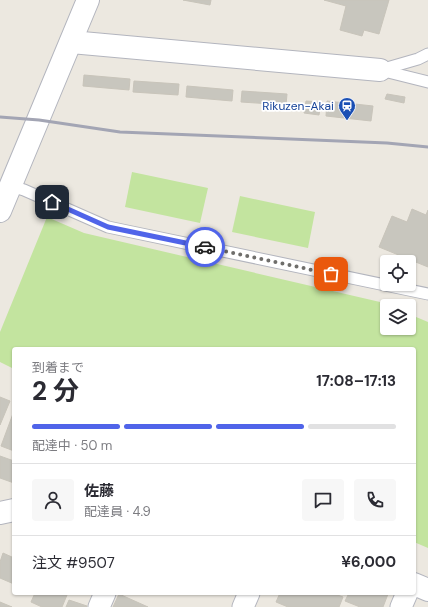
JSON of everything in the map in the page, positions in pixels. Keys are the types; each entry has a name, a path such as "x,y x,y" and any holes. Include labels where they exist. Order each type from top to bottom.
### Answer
{"street":[{"path":"0,211 88,0"},
{"path":"71,42 380,70"},
{"path":"0,513 12,510"},
{"path":"416,585 428,590"},
{"path":"99,607 104,595"},
{"path":"243,607 248,595"},
{"path":"401,607 406,595"}],"lane":[{"path":"380,70 418,60 428,54"},
{"path":"380,70 428,82"},
{"path":"11,186 24,190 108,227 428,294"}],"green space":[{"path":"132,172 208,188 200,223 125,207"},
{"path":"240,196 315,212 308,248 232,232"},
{"path":"47,217 84,233 380,302 380,335 416,335 416,317 428,322 428,548 416,543 416,347 12,347 12,368 0,362 0,332"}],"building":[{"path":"183,0 211,0 210,5"},
{"path":"324,0 389,0 379,34 364,30 362,36 340,30 346,6"},
{"path":"84,75 130,79 129,90 83,86"},
{"path":"134,81 179,84 178,95 133,92"},
{"path":"187,86 233,90 232,101 186,97"},
{"path":"242,91 287,94 286,105 241,102"},
{"path":"387,94 405,97 404,103 385,99"},
{"path":"306,101 321,102 319,115 304,113"},
{"path":"327,101 373,106 371,121 326,116"},
{"path":"412,209 426,215 428,210 428,267 416,262 416,255 399,255 379,247 392,216 407,222"},
{"path":"0,397 10,401 0,425"},
{"path":"12,416 12,450 1,446"},
{"path":"0,456 12,460 12,482 0,478"},
{"path":"3,553 12,557 12,583 0,578 0,562"},
{"path":"34,595 67,595 62,607 42,607 31,602"},
{"path":"119,595 121,595 148,607 113,607"},
{"path":"279,595 338,595 343,597 339,607 288,607 276,602"},
{"path":"348,595 388,595 383,607 360,607 345,601"},
{"path":"69,600 87,606 66,607"},
{"path":"0,602 12,607 0,607"}],"railway":[{"path":"0,117 39,120 120,132 387,143 428,147"}],"way so far":[{"path":"205,247 331,274"}],"place":[{"name":"Rikuzen-Akai","path":"347,121"}],"route":[{"path":"52,202 108,227 205,247"}]}
